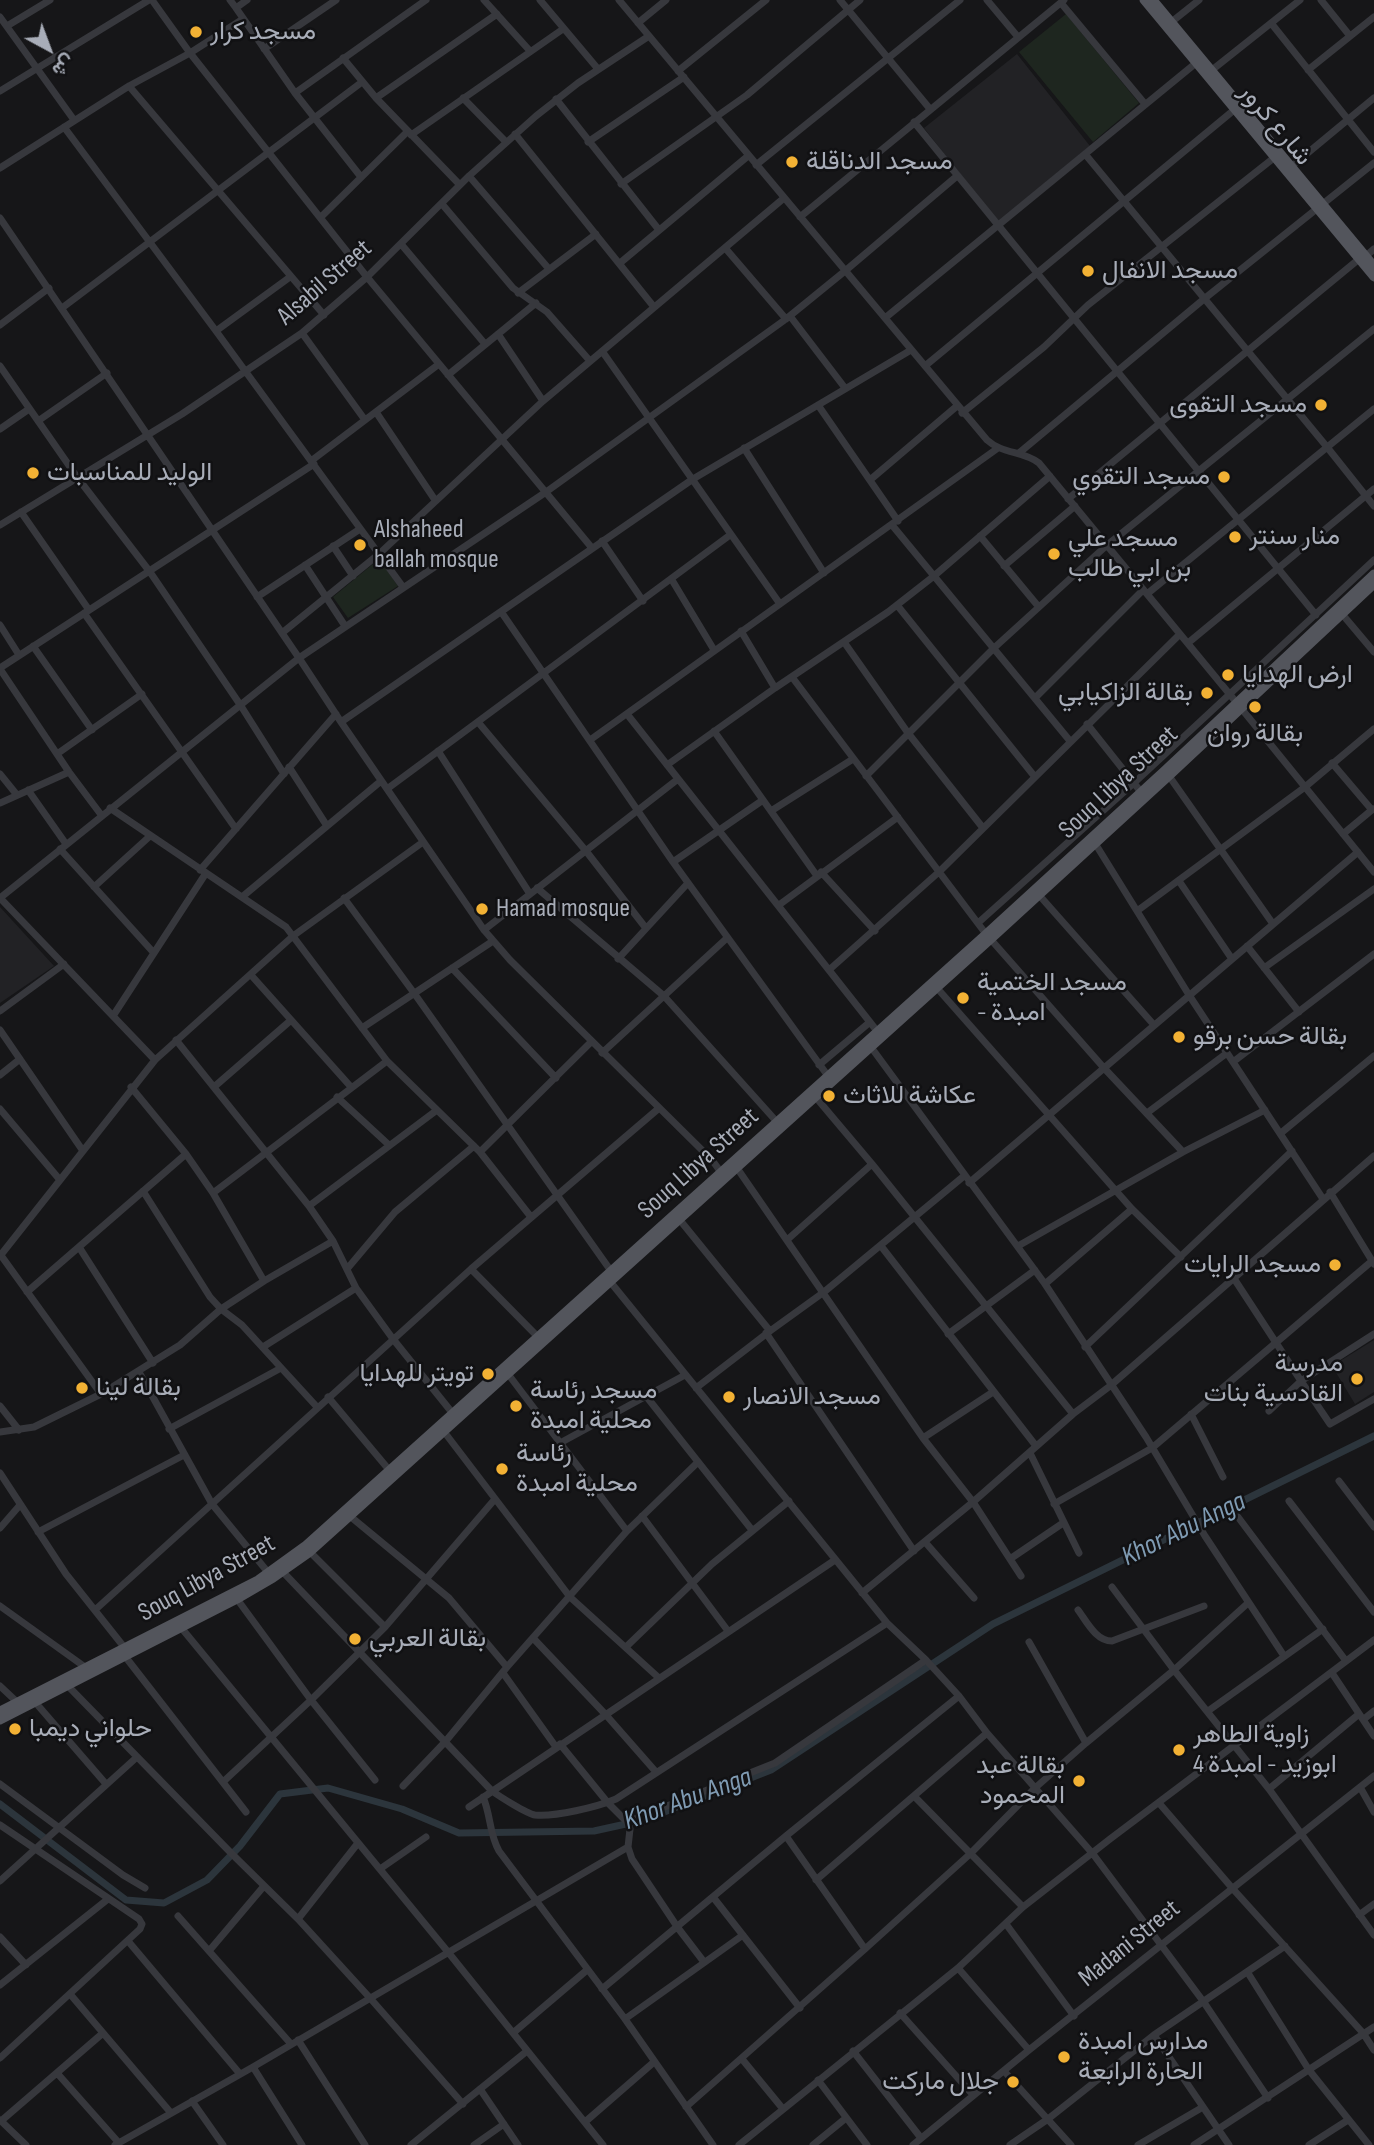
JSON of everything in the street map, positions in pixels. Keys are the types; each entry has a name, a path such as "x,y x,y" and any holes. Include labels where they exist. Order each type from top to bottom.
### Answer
{"main road":[{"name":"شارع كرور","path":"1144,0 1212,70 1292,166 1320,206"},
{"name":"شارع كرور","path":"1153,0 1168,24 1234,110 1320,206 1362,257 1374,277"},
{"name":"شارع كرور","path":"1362,257 1374,265"},
{"name":"Souq Libya Street","path":"506,1371 538,1337 723,1175 737,1168 828,1076 937,988 988,937 1093,841 1169,776 1374,574"},
{"name":"Souq Libya Street","path":"0,1720 124,1651 271,1575 283,1572 310,1552 351,1517 455,1416 608,1276 679,1219 777,1122 869,1044 877,1031 1039,895 1141,792 1374,584"},
{"name":"Souq Libya Street","path":"178,1623 237,1599 271,1575 442,1429"},
{"name":"Souq Libya Street","path":"0,1711 85,1667 124,1651"}],"street":[{"path":"6,26 50,0"},
{"path":"1,88 151,0 367,276 592,548"},
{"path":"230,0 296,93 361,177"},
{"path":"236,8 247,0"},
{"path":"264,49 336,0"},
{"path":"296,93 426,0"},
{"path":"484,0 530,51"},
{"path":"540,0 598,69"},
{"path":"619,0 987,440 998,448 1034,459 1050,476 1374,873"},
{"path":"638,23 666,0"},
{"path":"588,142 681,74 766,0"},
{"path":"840,0 930,109"},
{"path":"621,184 767,79 860,0"},
{"path":"756,165 960,0"},
{"path":"987,0 1018,37"},
{"path":"1168,24 1199,0"},
{"path":"1212,70 1300,0"},
{"path":"1321,0 1350,36"},
{"path":"800,217 1063,1 1145,104"},
{"path":"376,98 496,14"},
{"path":"0,17 74,120"},
{"path":"1308,70 1374,18"},
{"path":"0,168 74,120 243,19"},
{"path":"1271,23 1374,152"},
{"path":"321,217 409,134 563,29"},
{"name":"Alsabil Street","path":"3,523 246,373 302,333 367,276 515,134 556,99 649,36"},
{"path":"343,58 409,134 460,185"},
{"path":"886,318 1196,62"},
{"path":"62,308 362,82"},
{"path":"130,86 324,315"},
{"path":"463,98 506,142"},
{"path":"1292,166 1374,98"},
{"path":"556,99 659,230"},
{"path":"925,366 1234,110"},
{"path":"914,122 1316,615"},
{"path":"64,127 403,587"},
{"path":"515,134 654,307"},
{"path":"1085,154 1374,506"},
{"path":"620,263 748,156"},
{"path":"870,480 1044,347 1074,318 1275,157"},
{"path":"1019,453 1204,299 1374,163"},
{"path":"469,176 549,269"},
{"path":"155,1059 0,898 299,658 546,492 788,317 957,176"},
{"path":"282,633 379,554 543,401 784,198"},
{"path":"442,204 518,293 547,312 590,361"},
{"path":"0,218 484,930 591,1042 712,1160 723,1175"},
{"path":"518,293 596,234"},
{"path":"401,244 485,344"},
{"path":"726,249 788,317 845,388"},
{"path":"1069,499 1374,249"},
{"path":"216,331 290,277"},
{"path":"0,325 49,288"},
{"path":"448,375 536,303"},
{"path":"866,776 994,648 1106,545 1374,329"},
{"path":"302,333 365,420"},
{"path":"498,334 543,401"},
{"path":"341,723 693,479 911,350"},
{"path":"602,351 780,604"},
{"path":"102,816 69,772 0,668 150,572 312,462 439,364"},
{"path":"0,366 77,477 150,572 327,826"},
{"path":"38,421 107,373"},
{"path":"818,405 870,480 895,523 934,576 1070,741"},
{"path":"0,429 29,409"},
{"path":"1035,698 1145,592 1374,409"},
{"path":"376,412 435,500"},
{"path":"744,448 824,573"},
{"path":"590,740 998,448"},
{"path":"667,765 897,605 1050,476"},
{"path":"1188,643 1374,489"},
{"path":"1004,566 1074,506"},
{"path":"0,512 3,523"},
{"path":"21,512 142,694 236,828"},
{"path":"257,597 360,529"},
{"path":"387,789 730,535"},
{"path":"980,536 1038,606"},
{"path":"603,541 643,601"},
{"path":"333,546 353,576"},
{"path":"978,923 1230,695 1374,560"},
{"path":"305,565 345,626"},
{"path":"671,580 714,650"},
{"path":"897,605 1035,777"},
{"path":"502,613 673,862 828,1076"},
{"path":"1342,614 1374,652"},
{"path":"0,625 19,655"},
{"path":"741,631 775,688"},
{"path":"829,970 940,872 1180,634"},
{"path":"844,642 908,733 983,828"},
{"path":"33,646 92,730"},
{"path":"792,677 988,937 1183,1152"},
{"path":"57,754 142,694"},
{"path":"113,1016 203,872 236,828 336,714"},
{"path":"627,714 877,1031"},
{"path":"478,722 586,851 645,927"},
{"path":"1087,724 1141,792"},
{"path":"1137,911 1305,787 1374,729"},
{"path":"714,731 819,874 875,931"},
{"path":"438,751 530,894"},
{"path":"771,811 853,759"},
{"path":"1332,763 1373,809 1343,834"},
{"path":"0,803 69,772"},
{"path":"0,774 17,795"},
{"path":"1169,776 1273,924"},
{"path":"484,930 678,779"},
{"path":"242,897 381,781"},
{"path":"28,790 63,846 94,887 153,952"},
{"path":"673,862 763,800"},
{"path":"110,808 286,927 387,1061 477,1149 531,1217"},
{"path":"779,905 898,817"},
{"path":"94,887 150,836"},
{"path":"1093,841 1189,995 1323,1199"},
{"path":"101,1394 0,1255 155,1059 293,936 423,842"},
{"path":"696,1388 824,1292 915,1217 1050,1115 1358,852"},
{"path":"1179,881 1232,959"},
{"path":"618,959 688,883"},
{"path":"537,888 664,996 777,1122"},
{"path":"1264,968 1374,889"},
{"path":"1039,895 1154,1025"},
{"path":"344,898 558,1194 608,1276 887,1623 959,1696 987,1733 1093,1854 1203,2001 1268,2098"},
{"path":"602,1053 727,937"},
{"path":"362,1028 493,941"},
{"path":"1247,946 1299,1012"},
{"path":"1233,1062 1374,954"},
{"path":"0,1010 64,964"},
{"path":"452,968 556,1078"},
{"path":"251,975 351,1087"},
{"path":"937,988 1132,1209 1181,1257"},
{"path":"214,1087 290,1021"},
{"path":"820,1065 870,1022"},
{"path":"0,1030 83,1151"},
{"path":"176,1040 309,1206 333,1241 356,1288 455,1416"},
{"path":"348,1269 395,1212 508,1126 591,1042"},
{"path":"869,1044 1045,1284 1284,1656"},
{"path":"1147,1113 1227,1053"},
{"path":"1281,1133 1374,1056"},
{"path":"0,1075 20,1059"},
{"path":"213,1193 387,1061"},
{"path":"131,1087 186,1154 213,1193 264,1281"},
{"path":"812,1094 872,1164 1073,1414"},
{"path":"337,1097 389,1145"},
{"path":"0,1109 60,1180"},
{"path":"95,1610 471,1269 659,1109"},
{"path":"309,1206 437,1110"},
{"path":"1018,1246 1183,1152 1265,1110"},
{"path":"1085,1347 1292,1151"},
{"path":"27,1292 186,1154"},
{"path":"863,1593 1110,1385 1374,1156"},
{"path":"787,1240 872,1164"},
{"path":"737,1168 923,1438 973,1502 1021,1576"},
{"path":"143,1192 210,1297 242,1325 317,1407"},
{"path":"1054,1504 1152,1448 1373,1262 1331,1192"},
{"path":"1045,1284 1132,1209"},
{"path":"679,1219 768,1332 914,1551"},
{"path":"0,1432 26,1430 101,1394 180,1345 221,1309 333,1241"},
{"path":"881,1246 1036,1446"},
{"path":"79,1247 153,1363"},
{"path":"471,1269 538,1337"},
{"path":"947,1334 1035,1270"},
{"path":"1233,1277 1330,1424 1374,1399"},
{"path":"262,1347 356,1288"},
{"path":"1269,1411 1301,1381 1374,1334"},
{"path":"169,1429 281,1368"},
{"path":"506,1371 627,1531"},
{"path":"139,1372 212,1504 271,1575"},
{"path":"561,1443 685,1374"},
{"path":"923,1438 993,1392"},
{"path":"646,1396 751,1530"},
{"path":"328,1397 390,1471"},
{"path":"0,1406 19,1430"},
{"path":"1191,1414 1223,1478"},
{"path":"442,1429 570,1597 659,1678"},
{"path":"1030,1453 1079,1553"},
{"path":"38,1532 184,1455"},
{"path":"403,1786 627,1531 698,1462"},
{"path":"0,1473 66,1574 246,1812"},
{"path":"1339,1480 1374,1527"},
{"path":"223,1782 385,1627 495,1499"},
{"path":"1289,1501 1374,1612"},
{"path":"626,1647 751,1530 789,1502"},
{"path":"0,1528 20,1505"},
{"path":"642,1516 729,1631"},
{"path":"351,1517 428,1579 459,1608 558,1746 627,1822 628,1847 632,1859 704,1962"},
{"path":"1238,1517 1346,1661"},
{"path":"1010,1559 1063,1522"},
{"path":"925,1542 974,1598"},
{"path":"310,1552 385,1627"},
{"path":"469,1807 835,1560"},
{"path":"283,1572 492,1791 536,1815 608,1803 621,1796 887,1623"},
{"path":"1112,1587 1174,1670 1236,1745 1374,1935"},
{"path":"237,1599 311,1700 375,1780"},
{"path":"686,2107 865,1950 970,1854 1035,1788 1248,1603"},
{"path":"0,1606 85,1667"},
{"path":"1078,1610 1097,1635 1104,1641 1112,1641 1204,1606"},
{"path":"178,1623 603,2145"},
{"path":"1208,1711 1323,1629"},
{"path":"533,1638 656,1772"},
{"path":"739,2145 958,1968 1023,1907 1374,1640"},
{"path":"1029,1642 1086,1743"},
{"path":"627,1822 775,1763 926,1660"},
{"path":"1332,1673 1374,1736"},
{"path":"67,1685 298,1919 463,2104"},
{"path":"0,1686 17,1702"},
{"path":"602,1989 959,1696"},
{"path":"35,1702 106,1784"},
{"path":"1269,1789 1361,1716 1374,1711"},
{"path":"816,1880 987,1733"},
{"path":"0,1881 137,1757"},
{"name":"Madani Street","path":"916,2143 1374,1776"},
{"path":"0,1784 123,1875 145,1888"},
{"path":"1360,1787 1374,1812"},
{"path":"914,1796 1023,1907"},
{"path":"483,1797 490,1814 493,1840 625,2019 713,2145"},
{"path":"1159,1803 1363,2033 1374,2050"},
{"path":"0,1825 139,1919 142,1924 128,1941 0,2058"},
{"path":"786,1836 865,1950"},
{"path":"380,1869 426,1838"},
{"path":"298,1919 358,1843"},
{"path":"57,2073 117,2144 628,1847"},
{"path":"209,1951 264,1886"},
{"path":"713,1897 800,2008"},
{"path":"0,1985 108,1899"},
{"path":"1359,1915 1374,1903"},
{"path":"178,1916 295,2042 365,2145"},
{"path":"1006,1924 1074,2016"},
{"path":"625,2019 743,1935"},
{"path":"0,1937 26,1965"},
{"path":"128,1941 240,2074"},
{"path":"1010,2145 1048,2119 1154,2035 1285,1946"},
{"path":"958,1968 1029,2050"},
{"path":"513,2033 587,1970"},
{"path":"1248,1973 1308,2070 1368,2145"},
{"path":"70,1994 171,2113"},
{"path":"900,2013 973,2095"},
{"path":"1194,2145 1374,2027"},
{"path":"26,2145 1,2121 103,2033"},
{"path":"1154,2035 1229,2145"},
{"path":"416,2143 527,2051"},
{"path":"853,2051 916,2143"},
{"path":"742,2060 783,2109"},
{"path":"585,2123 654,2062"},
{"path":"253,2067 302,2145"},
{"path":"1004,2071 1070,2145"},
{"path":"818,2080 867,2145"},
{"path":"480,2089 518,2145"},
{"path":"192,2101 223,2145"},
{"path":"1138,2145 1203,2107"},
{"path":"813,2145 846,2118"},
{"path":"1309,2145 1348,2120"},
{"path":"474,2145 504,2124"}],"shaded area":[{"path":"1066,14 1139,103 1093,142 1019,52"},
{"path":"1017,54 1090,146 998,222 924,128"},
{"path":"379,559 398,586 348,618 333,597"},
{"path":"0,907 54,966 0,1003"},
{"name":"مدرسة القادسية بنات","path":"1374,1340 1374,1392 1355,1404 1332,1366"}],"waterway":[{"name":"Khor Abu Anga","path":"0,1804 126,1900 164,1903 207,1880 240,1846 280,1794 328,1788 402,1809 459,1833 594,1831 644,1820 771,1770 993,1624 1374,1436"}],"place":[{"name":"مسجد كرار","path":"196,32"},
{"name":"مسجد الدناقلة","path":"792,162"},
{"name":"مسجد الانفال","path":"1088,271"},
{"name":"مسجد التقوى","path":"1321,405"},
{"name":"الوليد للمناسبات","path":"33,473"},
{"name":"مسجد التقوي","path":"1224,477"},
{"name":"منار سنتر","path":"1235,537"},
{"name":"Alshaheed ballah mosque","path":"360,545"},
{"name":"مسجد علي بن ابي طالب","path":"1054,554"},
{"name":"ارض الهدايا","path":"1228,675"},
{"name":"بقالة الزاكيابي","path":"1207,693"},
{"name":"بقالة روان","path":"1255,707"},
{"name":"Hamad mosque","path":"482,909"},
{"name":"مسجد الختمية - امبدة","path":"963,998"},
{"name":"بقالة حسن برقو","path":"1179,1037"},
{"name":"عكاشة للاثاث","path":"829,1096"},
{"name":"مسجد الرايات","path":"1335,1265"},
{"name":"تويتر للهدايا","path":"488,1374"},
{"name":"مدرسة القادسية بنات","path":"1357,1379"},
{"name":"بقالة لينا","path":"82,1388"},
{"name":"مسجد الانصار","path":"729,1397"},
{"name":"مسجد رئاسة محلية امبدة","path":"516,1406"},
{"name":"رئاسة محلية امبدة","path":"502,1469"},
{"name":"بقالة العربي","path":"355,1639"},
{"name":"حلواني ديمبا","path":"15,1729"},
{"name":"زاوية الطاهر ابوزيد - امبدة 4","path":"1179,1750"},
{"name":"بقالة عبد المحمود","path":"1079,1781"},
{"name":"مدارس امبدة الحارة الرابعة","path":"1064,2057"},
{"name":"جلال ماركت","path":"1013,2082"}]}
